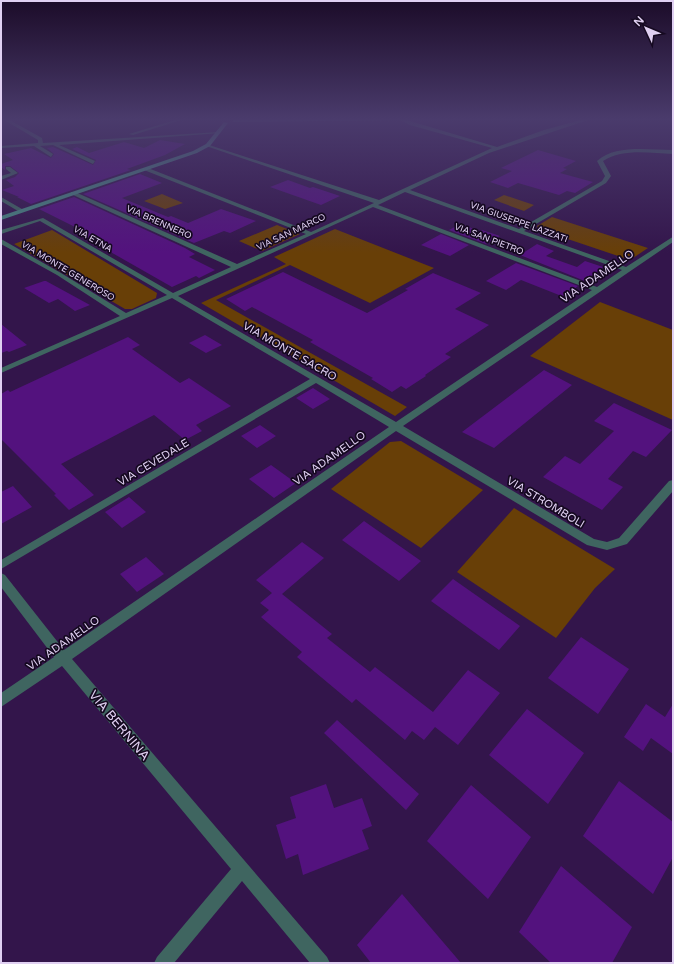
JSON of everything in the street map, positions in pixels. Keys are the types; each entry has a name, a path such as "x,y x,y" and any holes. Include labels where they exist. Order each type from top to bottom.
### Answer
{"street":[{"path":"1,217 163,163"},
{"name":"VIA SAN PIETRO","path":"259,163 375,204 598,290"},
{"name":"VIA SAN MARCO","path":"1,371 311,234 463,163"},
{"path":"520,232 604,182 608,176 601,163"},
{"path":"1,178 15,173 8,168"},
{"path":"146,169 311,234"},
{"name":"VIA GIUSEPPE LAZZATI","path":"404,190 627,270"},
{"name":"VIA BRENNERO","path":"73,193 237,267"},
{"path":"1,198 20,210"},
{"name":"VIA ETNA","path":"1,232 41,219 173,296"},
{"name":"VIA ADAMELLO","path":"1,701 395,427 673,239"},
{"name":"VIA MONTE GENEROSO","path":"1,241 59,274 126,316"},
{"name":"VIA MONTE SACRO","path":"173,296 395,427"},
{"name":"VIA CEVEDALE","path":"1,565 316,379"},
{"name":"VIA STROMBOLI","path":"395,427 591,542 607,546 623,541 673,484"},
{"name":"VIA BERNINA","path":"1,578 63,658 321,963"},
{"path":"163,963 241,870"}],"shaded area":[{"path":"162,194 183,203 165,209 144,201"},
{"path":"504,195 534,205 524,211 494,200"},
{"path":"552,217 648,248 630,260 538,229 537,226"},
{"path":"277,225 300,234 262,251 239,241"},
{"path":"335,229 434,268 370,303 290,265 216,300 407,407 395,416 201,303 286,264 274,257"},
{"path":"52,230 157,293 156,298 132,309 125,309 14,244"},
{"path":"600,302 673,330 673,420 530,356"},
{"path":"401,441 483,490 421,548 331,489 390,442"},
{"path":"514,508 615,569 595,588 556,638 457,572"}],"building":[{"path":"4,163 89,163 93,165 94,163 143,163 127,169 131,170 31,204 2,190 14,186 6,180 15,177 19,173 10,166 5,166 5,170 1,167 1,164"},
{"path":"511,163 572,163 563,168 567,169 560,173 593,182 575,193 567,191 559,195 518,183 508,188 490,182 512,171 501,168"},
{"path":"140,174 162,183 122,198 168,217 171,216 188,223 221,209 256,221 230,233 224,231 194,243 83,194"},
{"path":"288,180 340,196 321,205 270,187"},
{"path":"74,197 185,248 195,254 189,257 215,270 199,278 196,276 172,287 79,234 85,232 39,209"},
{"path":"460,224 500,236 486,244 449,230"},
{"path":"441,234 469,245 450,256 421,245"},
{"path":"537,244 554,251 546,256 577,267 585,261 603,267 585,281 520,255"},
{"path":"516,263 578,286 564,297 521,280 506,290 486,281"},
{"path":"283,272 367,313 408,290 405,289 433,273 481,293 455,309 489,325 445,354 451,357 425,375 426,376 406,389 401,386 392,392 371,379 373,378 310,342 313,340 252,307 245,311 226,299"},
{"path":"44,281 90,305 75,311 58,299 49,303 24,288"},
{"path":"1,324 27,345 9,352 7,351 1,353"},
{"path":"205,335 222,345 206,353 189,343"},
{"path":"128,337 140,345 132,349 180,383 189,378 231,406 196,425 202,431 185,440 154,415 61,464 94,495 69,510 54,495 56,494 1,439 1,394 8,390 10,392"},
{"path":"544,370 572,385 494,448 462,432"},
{"path":"313,388 330,399 313,409 296,398"},
{"path":"614,403 672,430 646,457 633,451 608,479 623,487 602,510 543,477 565,456 580,464 614,431 594,421"},
{"path":"260,425 276,436 257,448 241,436"},
{"path":"271,465 296,483 274,498 249,479"},
{"path":"13,486 32,507 1,524 1,492"},
{"path":"129,497 146,512 122,528 105,512"},
{"path":"364,521 421,561 399,581 342,540"},
{"path":"302,542 324,558 282,594 332,634 327,638 370,672 375,667 433,712 468,670 500,693 458,745 435,727 424,740 412,731 405,740 356,699 352,703 297,657 302,652 261,617 269,610 260,603 272,593 256,580"},
{"path":"146,557 164,574 137,592 120,574"},
{"path":"453,579 520,626 499,650 431,601"},
{"path":"581,637 629,669 598,714 548,678"},
{"path":"646,704 665,717 673,704 673,754 651,738 643,751 624,737"},
{"path":"527,709 584,753 548,804 489,755"},
{"path":"337,720 419,794 406,810 324,733"},
{"path":"619,781 673,822 673,857 653,894 583,836"},
{"path":"326,784 334,808 362,798 372,826 362,830 369,849 303,875 298,854 286,859 276,825 296,818 290,797"},
{"path":"471,785 531,837 488,899 427,841"},
{"path":"561,866 632,927 612,963 551,963 519,932"},
{"path":"402,894 461,963 371,963 357,945"}]}
